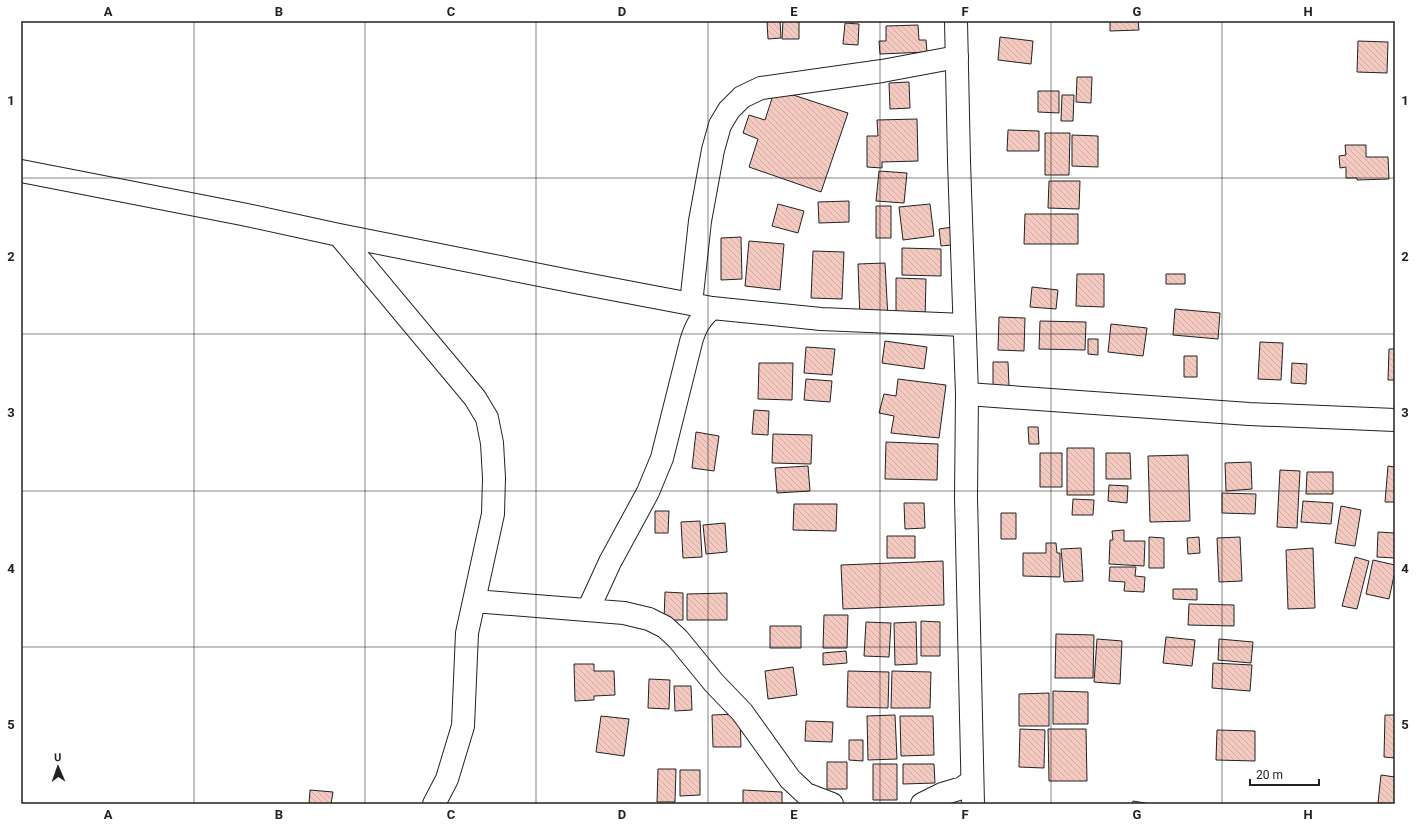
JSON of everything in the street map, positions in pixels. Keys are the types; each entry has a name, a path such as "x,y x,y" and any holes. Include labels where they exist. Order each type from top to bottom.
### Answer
{"street":[{"path":"956,21 967,394 966,497 972,804"},
{"path":"588,610 610,562 656,474 662,458 694,332 703,315 701,306 700,221 713,150 720,126 729,110 742,97 761,88 882,71 957,57"},
{"path":"21,171 701,306 821,320 964,326"},
{"path":"339,234 475,398 487,418 492,443 494,478 493,514 468,634 463,726 447,779 434,804"},
{"path":"967,394 1249,414 1395,420"},
{"path":"474,601 624,613 649,619 665,627 678,639 714,683 742,712 790,780 806,794 832,804"},
{"path":"922,804 942,794 962,788 971,782"}],"building":[{"path":"767,21 780,21 781,38 768,39"},
{"path":"783,21 799,21 799,39 782,39"},
{"path":"1110,21 1138,21 1139,30 1110,31"},
{"path":"845,23 859,24 858,45 843,44"},
{"path":"918,25 919,40 926,40 927,52 880,54 879,41 886,41 886,26"},
{"path":"1000,37 1033,41 1031,64 998,60"},
{"path":"1358,41 1388,42 1387,73 1357,72"},
{"path":"1077,77 1092,77 1091,103 1076,102"},
{"path":"909,82 910,108 890,109 889,83"},
{"path":"775,89 848,113 821,192 749,167 758,139 743,133 749,115 765,120"},
{"path":"1038,91 1059,91 1059,113 1038,112"},
{"path":"1062,95 1074,95 1073,121 1061,121"},
{"path":"917,119 918,161 882,162 882,168 867,167 867,136 878,136 877,120"},
{"path":"1008,130 1039,131 1039,151 1007,151"},
{"path":"1045,133 1070,133 1069,175 1045,175"},
{"path":"1072,135 1098,136 1098,167 1072,166"},
{"path":"1345,145 1366,145 1366,157 1388,157 1389,179 1357,180 1357,178 1346,178 1346,167 1340,168 1339,156 1346,155"},
{"path":"879,171 907,173 904,203 876,201"},
{"path":"1049,181 1080,181 1079,209 1048,208"},
{"path":"849,201 849,222 819,223 818,202"},
{"path":"778,204 804,211 798,233 772,226"},
{"path":"930,204 934,236 903,240 899,207"},
{"path":"876,206 891,206 891,238 876,238"},
{"path":"1025,214 1078,214 1078,244 1024,244"},
{"path":"959,226 961,244 941,246 939,229"},
{"path":"741,237 742,279 721,280 721,238"},
{"path":"749,241 784,244 780,290 745,286"},
{"path":"902,248 941,249 941,276 902,275"},
{"path":"813,251 844,252 842,299 811,298"},
{"path":"885,263 888,319 860,320 858,264"},
{"path":"1077,274 1104,274 1104,307 1076,306"},
{"path":"1166,274 1185,274 1185,284 1166,284"},
{"path":"896,278 926,279 925,320 896,320"},
{"path":"1032,287 1058,290 1056,309 1030,307"},
{"path":"1175,309 1220,313 1218,339 1173,335"},
{"path":"999,317 1025,318 1024,351 998,350"},
{"path":"1040,321 1086,322 1085,350 1039,349"},
{"path":"1111,324 1147,328 1143,356 1108,352"},
{"path":"1088,339 1098,339 1098,355 1088,354"},
{"path":"885,341 927,347 924,369 882,363"},
{"path":"1260,342 1283,343 1281,380 1258,379"},
{"path":"806,347 835,349 832,375 804,373"},
{"path":"1389,349 1395,349 1395,380 1388,380"},
{"path":"1184,356 1197,356 1197,377 1184,377"},
{"path":"993,362 1008,362 1009,386 993,386"},
{"path":"759,363 793,363 792,400 758,399"},
{"path":"1292,363 1307,364 1306,384 1291,383"},
{"path":"806,379 832,381 830,402 804,400"},
{"path":"898,379 946,385 939,438 891,433 894,416 879,413 884,394 896,396"},
{"path":"754,410 769,411 768,435 752,434"},
{"path":"1028,427 1038,427 1039,444 1029,444"},
{"path":"696,432 719,436 714,471 692,468"},
{"path":"773,434 812,435 811,464 772,463"},
{"path":"886,442 938,444 937,480 885,479"},
{"path":"1067,448 1094,448 1094,495 1067,495"},
{"path":"1040,453 1062,453 1062,487 1040,487"},
{"path":"1106,453 1130,453 1131,479 1106,479"},
{"path":"1188,455 1190,521 1150,522 1148,456"},
{"path":"1251,462 1252,489 1226,491 1225,463"},
{"path":"808,466 810,491 777,493 775,468"},
{"path":"1388,466 1395,467 1395,502 1385,502"},
{"path":"1280,470 1300,471 1297,528 1277,527"},
{"path":"1307,472 1333,472 1333,494 1306,494"},
{"path":"1109,485 1128,486 1127,503 1108,501"},
{"path":"1222,493 1256,494 1255,514 1222,513"},
{"path":"1073,499 1094,500 1093,515 1072,515"},
{"path":"1303,501 1333,503 1331,524 1301,522"},
{"path":"904,503 924,503 925,528 905,529"},
{"path":"794,504 837,504 836,531 793,530"},
{"path":"1341,506 1361,510 1355,546 1335,543"},
{"path":"655,511 669,511 668,533 655,533"},
{"path":"1001,513 1016,513 1016,539 1001,539"},
{"path":"700,521 702,557 683,558 681,522"},
{"path":"725,523 727,552 706,554 703,525"},
{"path":"1124,530 1124,541 1145,541 1144,566 1109,564 1110,540 1113,540 1112,531"},
{"path":"1378,532 1395,533 1395,558 1377,557"},
{"path":"887,536 915,536 915,558 887,558"},
{"path":"1149,537 1164,538 1164,568 1149,568"},
{"path":"1199,537 1200,553 1188,554 1187,538"},
{"path":"1240,537 1242,581 1219,582 1217,538"},
{"path":"1046,543 1056,543 1057,553 1060,553 1060,577 1023,576 1023,553 1046,553"},
{"path":"1081,548 1083,581 1064,582 1061,549"},
{"path":"1313,548 1315,608 1288,609 1286,550"},
{"path":"1355,557 1369,561 1357,609 1342,606"},
{"path":"1373,560 1395,565 1389,599 1366,594"},
{"path":"943,561 944,605 843,609 841,565"},
{"path":"1110,567 1136,567 1135,576 1145,577 1144,592 1124,591 1125,582 1109,581"},
{"path":"1173,589 1197,589 1197,600 1173,599"},
{"path":"665,592 683,593 683,620 664,620"},
{"path":"727,593 727,620 687,620 687,594"},
{"path":"1189,604 1234,605 1234,626 1188,625"},
{"path":"824,615 848,615 847,648 823,648"},
{"path":"921,621 940,622 940,656 921,656"},
{"path":"866,622 891,623 889,657 864,656"},
{"path":"916,622 917,664 895,665 894,623"},
{"path":"770,626 801,626 801,648 770,648"},
{"path":"1056,634 1094,635 1093,678 1055,678"},
{"path":"1166,637 1195,640 1192,666 1163,663"},
{"path":"1097,639 1122,641 1120,684 1094,682"},
{"path":"1219,639 1253,642 1251,663 1218,660"},
{"path":"846,651 847,663 823,665 823,653"},
{"path":"1213,663 1252,665 1250,691 1212,688"},
{"path":"574,664 594,664 594,671 614,671 615,695 594,696 594,700 575,701"},
{"path":"793,667 797,695 768,699 765,671"},
{"path":"848,671 889,672 888,708 847,707"},
{"path":"892,671 931,672 930,708 891,708"},
{"path":"649,679 670,680 669,709 648,708"},
{"path":"674,686 691,686 692,710 675,711"},
{"path":"1053,691 1088,692 1088,724 1053,724"},
{"path":"1049,693 1049,726 1019,726 1019,694"},
{"path":"740,714 741,747 713,747 712,715"},
{"path":"895,715 897,759 868,760 867,716"},
{"path":"1385,715 1395,715 1395,758 1384,757"},
{"path":"601,716 629,719 624,756 596,752"},
{"path":"900,716 933,716 934,755 901,756"},
{"path":"806,721 833,722 832,742 805,741"},
{"path":"1020,729 1045,730 1044,768 1019,767"},
{"path":"1048,729 1086,729 1087,781 1049,781"},
{"path":"1217,730 1255,731 1255,761 1216,760"},
{"path":"849,740 863,740 863,761 849,760"},
{"path":"827,762 847,762 847,789 827,789"},
{"path":"873,764 897,764 897,800 873,800"},
{"path":"903,764 934,764 935,783 903,784"},
{"path":"658,769 676,769 675,802 657,802"},
{"path":"680,770 700,770 700,795 680,796"},
{"path":"1381,775 1395,777 1395,804 1378,803"},
{"path":"310,790 333,792 331,804 309,804"},
{"path":"743,790 782,792 782,804 743,804"},
{"path":"1133,801 1151,804 1132,804"}]}
